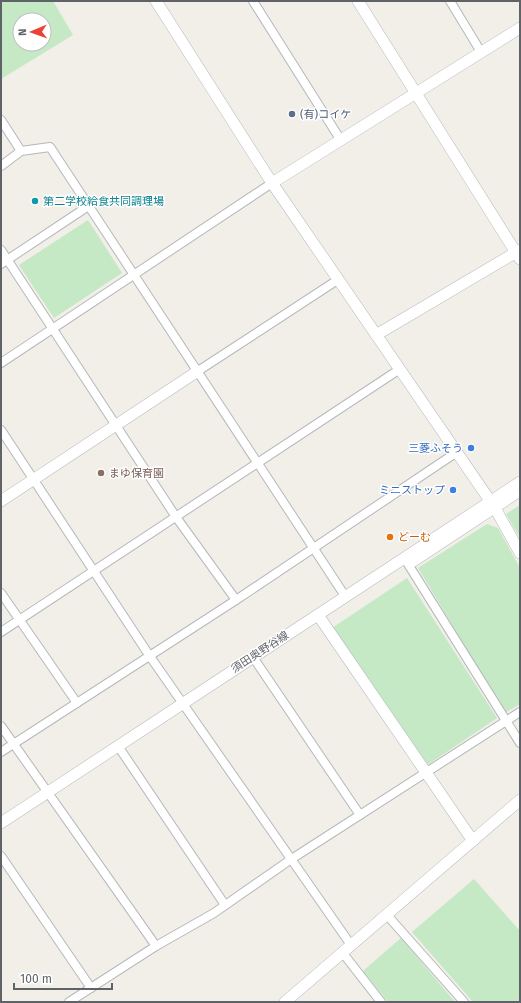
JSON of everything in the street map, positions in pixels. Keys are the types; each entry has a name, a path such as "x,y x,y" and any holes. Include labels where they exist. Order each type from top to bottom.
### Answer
{"street":[{"path":"156,1 272,183 339,278 376,335 457,452 492,505 520,553"},
{"path":"252,1 340,139"},
{"path":"358,1 519,254 376,335"},
{"path":"450,1 481,52"},
{"path":"1,363 340,139 520,28"},
{"path":"1,120 21,151"},
{"path":"1,166 21,151 50,147 90,205 134,275 345,596"},
{"path":"4,262 90,205"},
{"path":"1,250 4,262 53,330 176,517 236,600"},
{"path":"1,501 339,278"},
{"path":"1,632 400,369"},
{"path":"1,430 149,655 290,860 381,1002"},
{"path":"1,752 236,600 457,452"},
{"name":"須田奥野谷線","path":"1,823 49,795 320,617 408,564 492,505 520,482"},
{"name":"須田奥野谷線","path":"185,706 257,663 320,617 345,596 492,505 520,491"},
{"path":"408,564 520,743"},
{"path":"1,593 77,703"},
{"path":"320,617 425,773 473,841"},
{"path":"257,663 360,815"},
{"path":"69,1002 156,946 225,905 290,860 520,712"},
{"path":"1,726 156,946"},
{"path":"120,749 225,905"},
{"name":"須田奥野谷線","path":"1,832 49,795"},
{"path":"285,1002 520,800"},
{"path":"1,856 90,988"},
{"path":"387,915 464,1002"}],"green space":[{"path":"1,1 53,1 73,35 52,48 52,12 12,12 12,52 45,52 1,79"},
{"path":"88,220 122,273 54,318 19,265"},
{"path":"520,505 520,538 506,514"},
{"path":"487,524 498,528 520,568 520,704 505,713 418,568"},
{"path":"407,578 497,718 426,766 332,628"},
{"path":"474,879 520,931 520,1002 473,1002 412,932"},
{"path":"401,938 455,1002 388,1002 363,971"}],"place":[{"name":"(有)コイケ","path":"292,114"},
{"name":"第二学校給食共同調理場","path":"35,201"},
{"name":"三菱ふそう","path":"471,448"},
{"name":"まゆ保育園","path":"101,473"},
{"name":"ミニストップ","path":"453,490"},
{"name":"どーむ","path":"390,537"}]}
